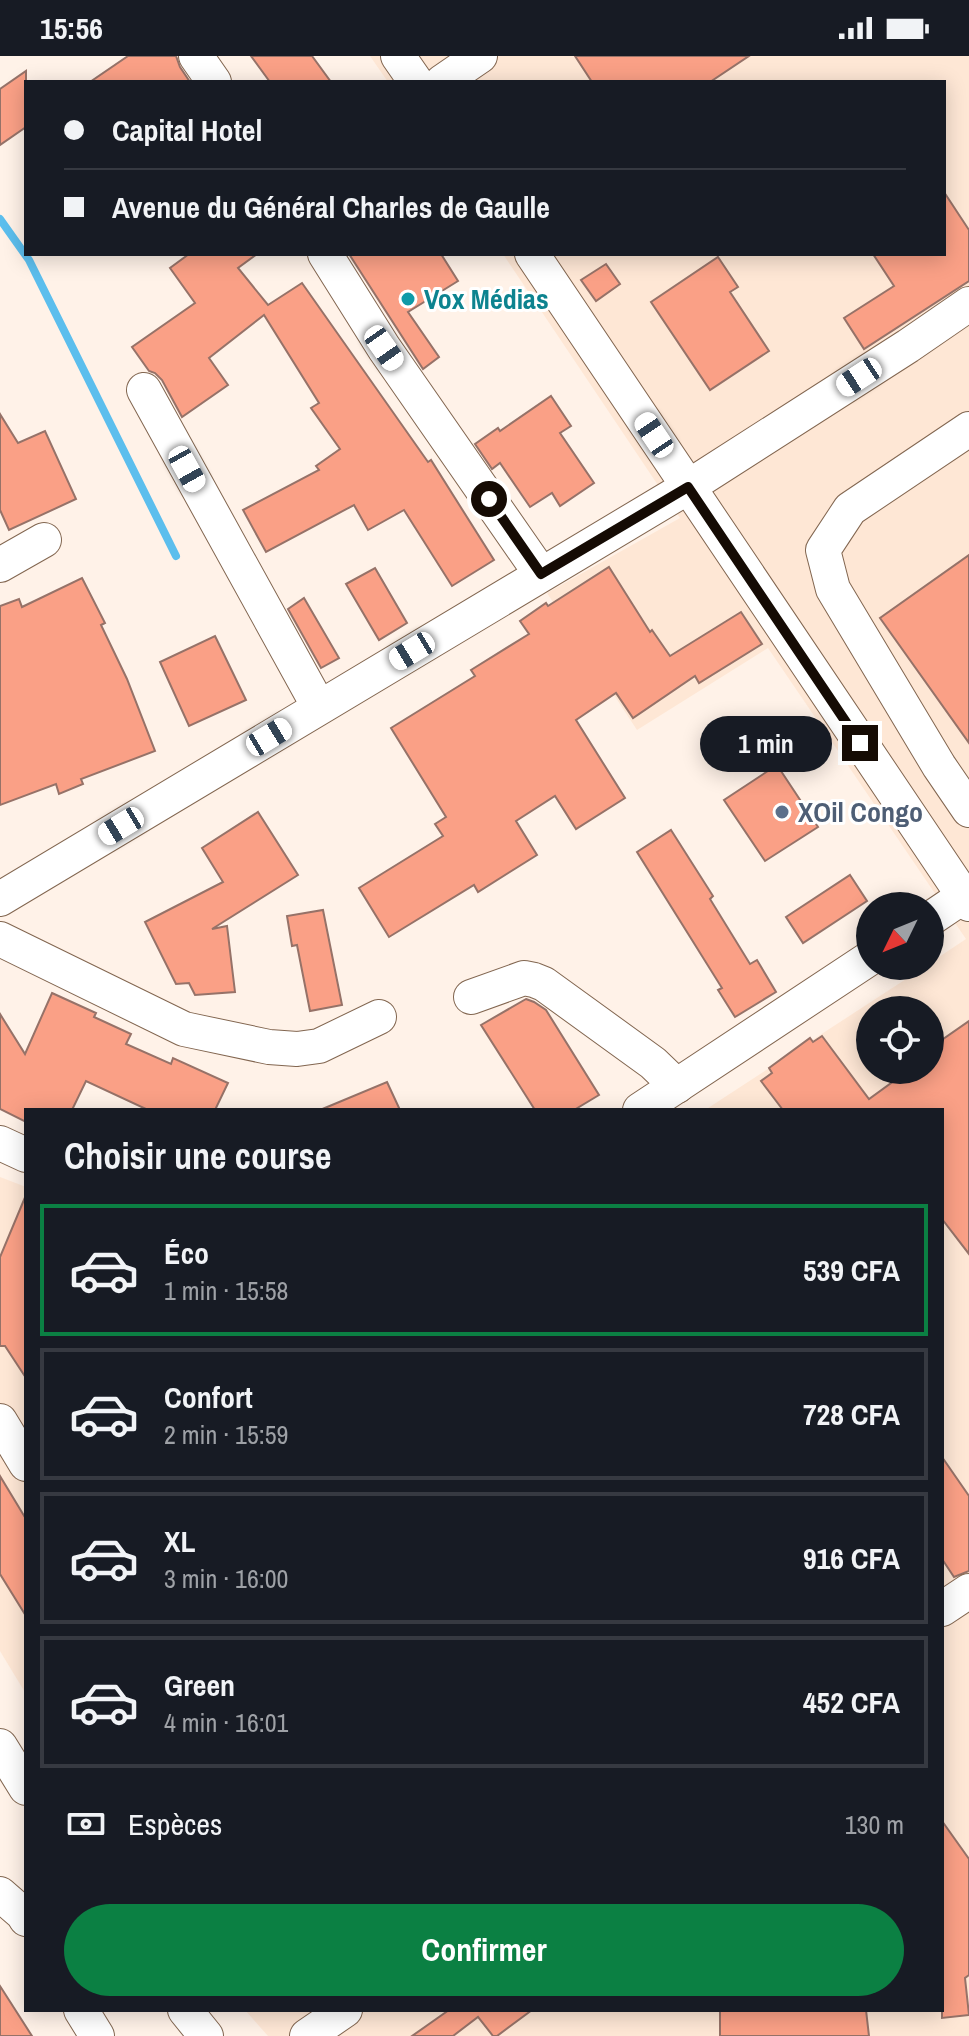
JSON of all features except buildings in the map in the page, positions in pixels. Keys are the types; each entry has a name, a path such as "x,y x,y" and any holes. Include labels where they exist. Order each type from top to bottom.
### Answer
{"street":[{"path":"196,56 213,80"},
{"path":"398,56 415,80"},
{"path":"445,80 480,56"},
{"path":"326,256 384,348 541,574"},
{"path":"533,256 966,900 944,912"},
{"path":"0,899 688,487 969,304"},
{"path":"144,390 319,707"},
{"path":"969,429 850,509 823,550 833,589 939,766 969,810"},
{"path":"0,565 44,540"},
{"path":"0,939 184,1029 269,1047 297,1049 319,1046 379,1017"},
{"path":"643,1108 856,967"},
{"path":"471,997 524,978 544,984 653,1063 677,1086"},
{"path":"0,1143 24,1154"},
{"path":"0,1421 24,1461"},
{"path":"944,1608 969,1591"},
{"path":"0,1894 24,1916"},
{"path":"82,2012 97,2036"},
{"path":"187,2012 206,2036"},
{"path":"307,2036 342,2012"}],"shaded area":[{"path":"370,56 969,56 969,2036 268,2036 247,2012 944,2012 944,1108 708,1108 856,1012 856,1084 944,1084 944,996 880,996 905,980 944,980 944,954 966,939 944,907 944,892 934,892 768,648 637,730 547,593 680,518 504,256 946,256 946,80 387,80"},
{"path":"0,1177 24,1186 24,1691 0,1651"}],"waterway":[{"path":"0,219 24,253"},
{"path":"26,256 176,556"}],"place":[{"name":"Vox Médias","path":"408,299"},
{"name":"XOil Congo","path":"782,812"}],"route":[{"path":"489,499 541,574 688,487 860,743"}]}
